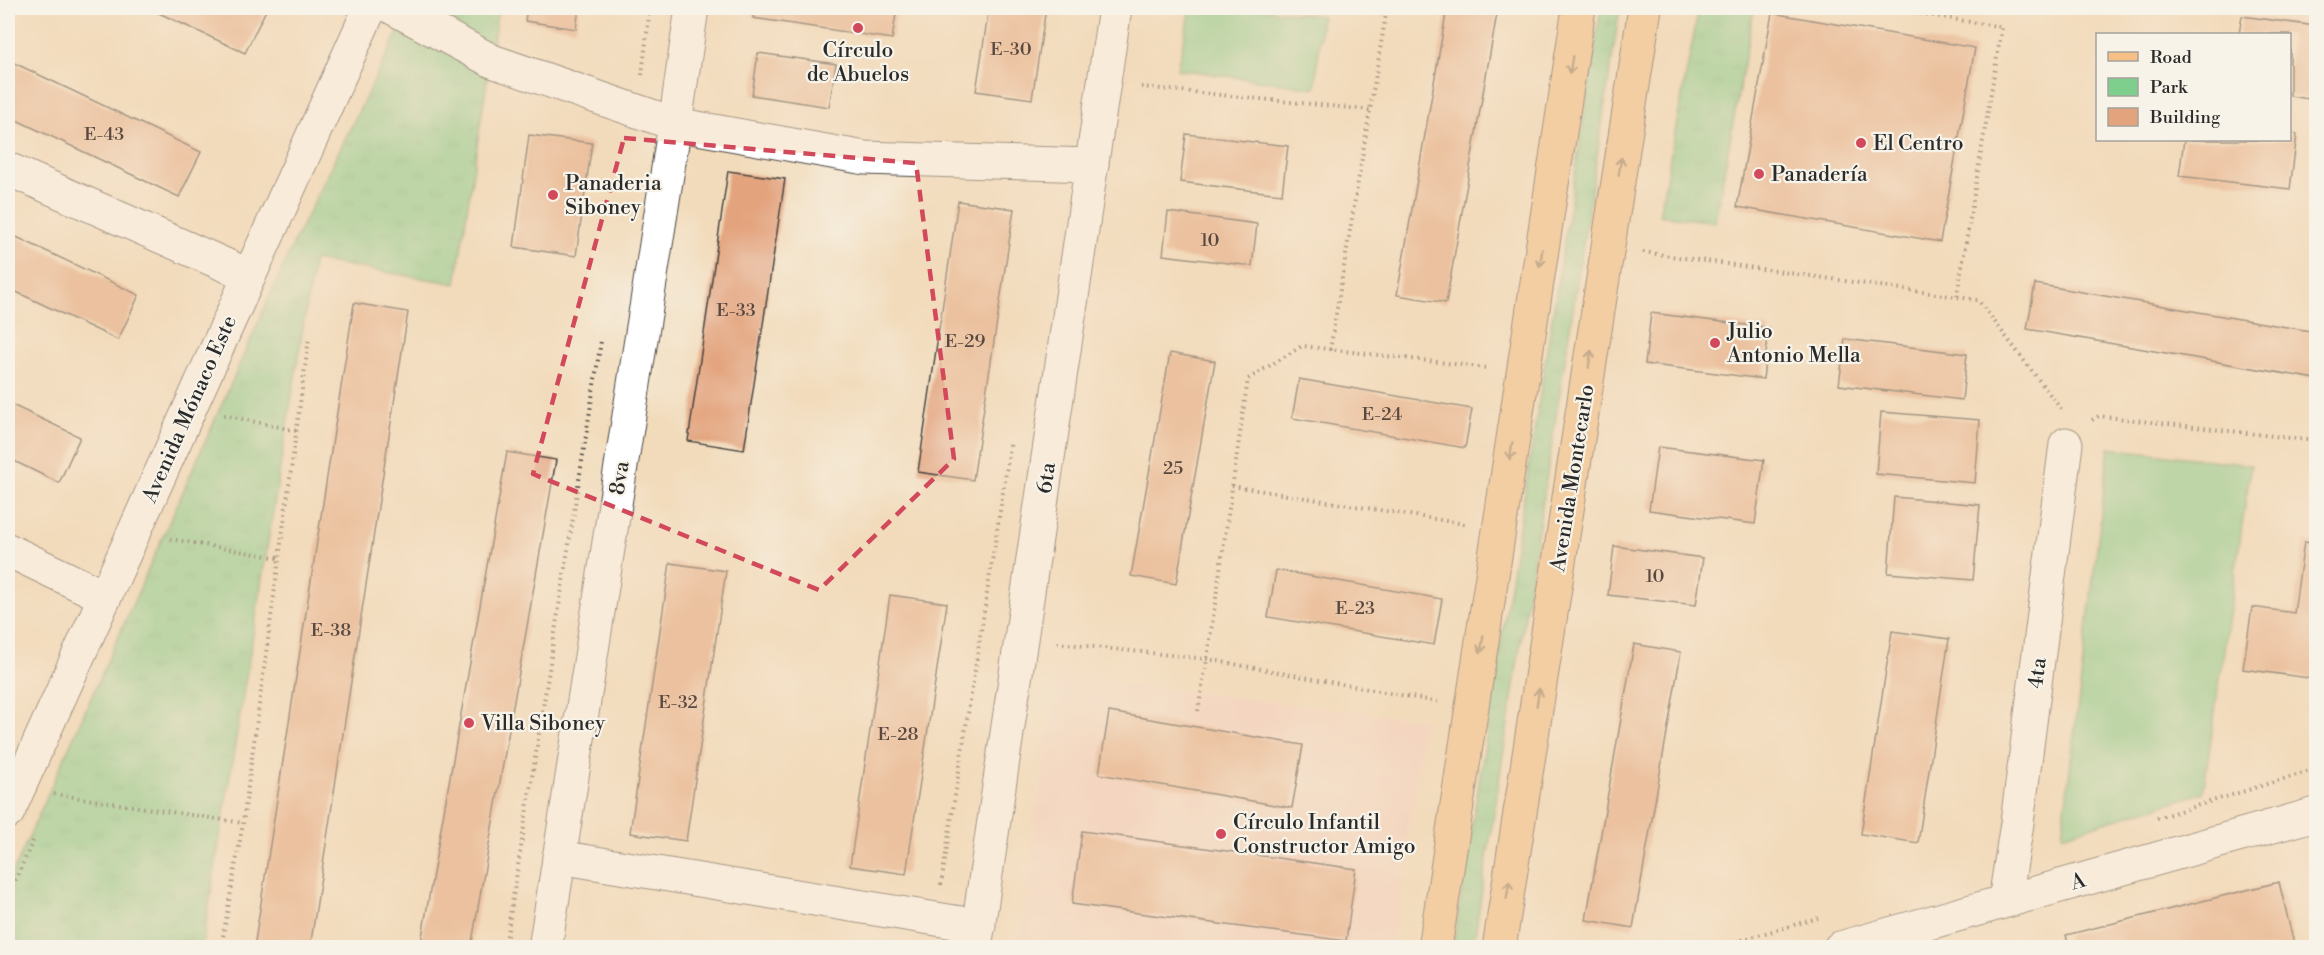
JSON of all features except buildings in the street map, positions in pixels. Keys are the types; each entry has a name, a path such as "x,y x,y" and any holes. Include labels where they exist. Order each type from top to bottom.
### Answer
{"main road":[{"path":"1435,948 1580,8"},
{"name":"Avenida Montecarlo","path":"1499,948 1645,8"}],"street":[{"name":"Avenida Mónaco Este","path":"8,812 370,8"},
{"path":"393,8 492,61 675,124 866,158 1092,165"},
{"name":"8va","path":"545,948 692,8"},
{"name":"6ta","path":"977,937 1114,8"},
{"path":"8,169 248,275"},
{"name":"4ta","path":"2005,901 2018,823 2071,436"},
{"path":"8,550 105,597"},
{"name":"A","path":"1840,948 2316,814"},
{"path":"559,857 936,918 977,937"}],"path":[{"path":"637,111 650,8"},
{"path":"1330,350 1387,8"},
{"path":"1885,8 2002,27 1958,297"},
{"path":"1136,87 1370,110"},
{"path":"1642,252 1978,300 2071,436 2099,416 2316,441"},
{"path":"505,948 602,335"},
{"path":"221,948 243,823 309,338"},
{"path":"1198,711 1248,379 1302,346 1489,368"},
{"path":"217,413 297,431"},
{"path":"936,918 1012,435"},
{"path":"1232,486 1468,525"},
{"path":"165,538 279,558"},
{"path":"1050,642 1207,659 1442,703"},
{"path":"54,794 243,823"}],"highlighted area":[{"path":"624,138 916,163 954,459 819,590 533,474"}],"shaded area":[{"name":"Círculo Infantil Constructor Amigo","path":"1055,676 1424,720 1392,947 1019,948"}],"green space":[{"path":"410,8 498,8 456,284 314,260 202,947 8,948 8,884 295,240"},
{"path":"1191,8 1252,8 1322,16 1315,88 1177,69"},
{"path":"1601,8 1620,8 1473,947 1453,947"},
{"path":"1699,8 1754,8 1715,222 1659,215"},
{"path":"2109,448 2251,465 2203,793 2062,835"}],"place":[{"name":"Círculo de Abuelos","path":"858,28"},
{"name":"El Centro","path":"1861,143"},
{"name":"Panadería","path":"1759,174"},
{"name":"Panaderia Siboney","path":"553,195"},
{"name":"Julio Antonio Mella","path":"1715,343"},
{"name":"Villa Siboney","path":"469,723"},
{"name":"Círculo Infantil Constructor Amigo","path":"1221,834"}]}
